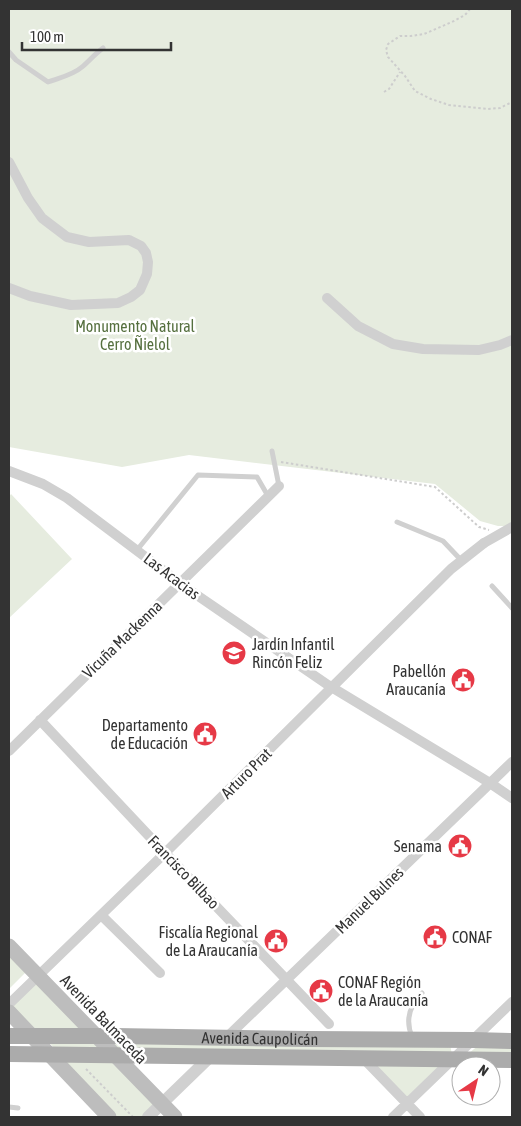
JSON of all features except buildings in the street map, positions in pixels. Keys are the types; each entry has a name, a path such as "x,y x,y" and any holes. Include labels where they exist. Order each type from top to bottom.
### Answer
{"main road":[{"name":"Avenida Balmaceda","path":"9,946 175,1117"},
{"path":"9,1012 109,1117"},
{"name":"Avenida Caupolicán","path":"9,1036 512,1041"},
{"path":"212,1055 230,1042 244,1038"},
{"name":"Avenida Caupolicán","path":"9,1054 451,1059"}],"street":[{"path":"9,162 28,198 42,218 67,237 89,242 129,240 141,246 146,253 148,262 147,274 140,290 118,303 71,305 30,296 9,288"},
{"path":"327,298 358,326 393,344 423,349 479,350 512,340"},
{"name":"Las Acacias","path":"9,471 43,484 67,498 180,583 332,687 512,798"},
{"name":"Vicuña Mackenna","path":"9,751 279,486"},
{"name":"Arturo Prat","path":"9,1004 165,853 461,560 484,543 512,527"},
{"name":"Francisco Bilbao","path":"40,720 329,1024"},
{"name":"Manuel Bulnes","path":"226,1038 512,762"},
{"path":"101,915 160,973"},
{"path":"456,1056 512,1002"},
{"path":"452,1039 453,1056"},
{"path":"148,1117 212,1055"},
{"path":"363,1058 420,1117"},
{"path":"393,1117 451,1061"}],"lane":[{"path":"9,52 16,60 48,82 81,68 103,48"},
{"path":"272,451 279,486"},
{"path":"137,550 198,475 257,477 268,496"},
{"path":"397,522 443,541 461,560"},
{"path":"492,586 512,608"},
{"path":"413,1039 409,1025 410,1011 422,993"},
{"path":"9,1107 18,1108"}],"path":[{"path":"470,9 465,15 424,34 400,36 388,44 386,50 388,56 415,91 448,105 488,109 500,108 512,102"},
{"path":"384,92 389,89 400,72"},
{"path":"274,461 435,487 479,527 496,532"},
{"path":"82,1064 133,1117"}],"green space":[{"name":"Monumento Natural Cerro Ñielol","path":"9,9 512,9 512,526 498,526 480,521 435,484 189,455 122,467 9,447"},
{"path":"11,494 72,559 9,618 9,497"},
{"path":"9,951 28,970 9,989"},
{"path":"38,981 87,1032 34,1033 10,1008"},
{"path":"104,1039 450,1043 452,1056 117,1052"},
{"path":"49,1042 95,1042 103,1050 55,1049"},
{"path":"481,1043 512,1044 512,1056 467,1055"},
{"path":"55,1057 114,1058 155,1104 142,1117 115,1117"},
{"path":"372,1062 444,1062 406,1098"}],"place":[{"name":"Jardín Infantil Rincón Feliz","path":"234,653"},
{"name":"Pabellón Araucanía","path":"463,680"},
{"name":"Departamento de Educación","path":"205,734"},
{"name":"Senama","path":"460,846"},
{"name":"CONAF","path":"435,937"},
{"name":"Fiscalía Regional de La Araucanía","path":"276,941"},
{"name":"CONAF Región de la Araucanía","path":"321,991"}]}
